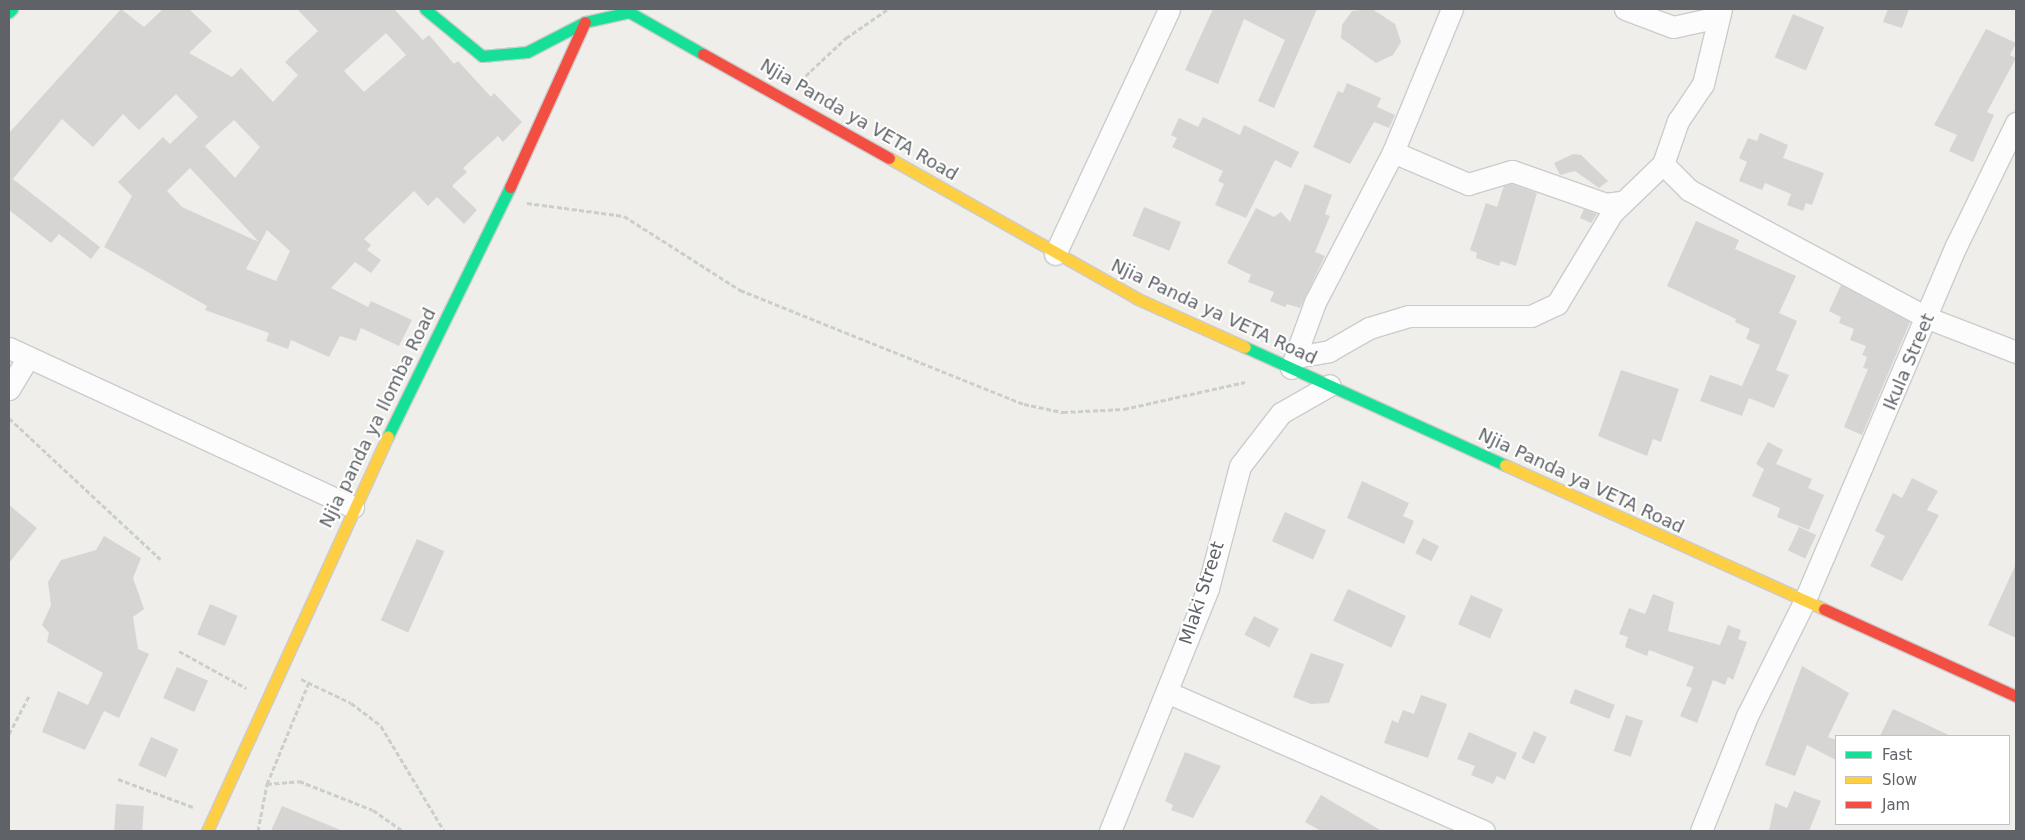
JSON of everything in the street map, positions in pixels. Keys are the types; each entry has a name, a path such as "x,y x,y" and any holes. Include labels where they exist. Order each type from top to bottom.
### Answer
{"main road":[{"path":"9,12 12,9"},
{"name":"Njia Panda ya VETA Road","path":"425,9 445,29 482,56 495,58 527,52 588,15 629,12 782,96 1055,254 1293,364 1330,385 1804,602 2016,696"},
{"name":"Njia panda ya Ilomba Road","path":"207,831 268,700 279,670 353,507 505,198 588,15"}],"street":[{"path":"1055,254 1169,9"},
{"path":"1293,364 1315,302 1393,152 1452,9"},
{"path":"1625,9 1673,27 1720,13"},
{"path":"1293,364 1328,351 1369,328 1409,316 1531,316 1547,311 1557,304 1622,202 1663,164 1678,121 1703,84 1720,13"},
{"name":"Ikula Street","path":"1701,831 1771,662 1804,602 1928,318 1956,246 2016,123"},
{"path":"1393,152 1468,184 1512,170 1606,204 1622,202"},
{"path":"1663,164 1689,190 1928,318 2016,352"},
{"path":"9,348 353,507"},
{"path":"9,389 28,357"},
{"name":"Mlaki Street","path":"1110,831 1208,588 1243,461 1291,404 1330,385"},
{"path":"1167,692 1484,831"}],"path":[{"path":"782,96 816,70 846,38 888,9"},
{"path":"505,198 545,208 624,216 740,290 1024,404 1063,412 1124,409 1245,382"},
{"path":"9,418 160,559"},
{"path":"179,651 268,700"},
{"path":"279,670 309,682 351,703 381,726 444,831"},
{"path":"258,831 267,784 309,682"},
{"path":"9,734 30,694"},
{"path":"118,778 172,802 215,813"},
{"path":"267,784 299,781 346,803 373,810 403,831"},
{"path":"421,831 444,831"}],"building":[{"path":"121,9 144,27 163,9 189,9 212,31 189,53 232,77 241,68 273,102 298,75 285,62 318,31 297,9 394,9 423,40 429,35 454,64 458,61 491,97 494,93 522,122 503,142 498,136 463,168 467,172 452,186 477,210 464,224 437,197 428,206 414,191 364,239 371,245 367,250 381,260 371,273 355,262 331,288 368,307 371,301 412,320 399,346 361,328 356,341 340,336 329,357 291,340 288,349 266,341 269,333 205,310 207,306 104,247 132,196 118,182 163,137 170,144 198,117 176,94 139,130 123,114 93,147 62,119 13,179 100,247 91,259 59,234 51,243 9,210 9,133","holes":["386,33 406,55 364,92 344,71","234,120 260,147 235,178 205,146","190,168 259,242 182,207 167,191","267,230 290,251 276,281 246,269"]},
{"path":"1213,9 1317,9 1274,108 1258,101 1285,40 1244,19 1218,84 1185,70"},
{"path":"1372,9 1395,24 1401,42 1393,55 1376,63 1341,38 1342,25 1352,11"},
{"path":"1888,9 1909,9 1902,28 1883,22"},
{"path":"1793,14 1824,27 1806,71 1775,57"},
{"path":"1986,29 2016,43 2010,55 2016,58 1987,112 1994,115 1973,162 1949,151 1957,135 1934,125"},
{"path":"1347,83 1381,98 1377,107 1395,115 1389,128 1374,122 1350,164 1313,147 1338,91 1343,93"},
{"path":"1203,117 1240,135 1244,125 1299,152 1291,168 1275,160 1246,218 1215,205 1224,184 1218,181 1223,171 1172,147 1177,138 1171,135 1179,118 1198,127"},
{"path":"1760,133 1788,145 1783,158 1824,173 1812,205 1806,203 1803,211 1787,205 1791,194 1765,183 1762,190 1739,181 1747,162 1739,158 1748,138 1757,141"},
{"path":"1573,154 1581,155 1608,181 1599,188 1575,171 1560,175 1554,163"},
{"path":"1305,184 1332,195 1325,214 1330,216 1315,252 1325,256 1300,308 1287,304 1285,307 1270,301 1274,292 1248,282 1251,275 1227,263 1256,208 1274,217 1281,212 1290,222"},
{"path":"1512,184 1537,193 1516,266 1501,261 1499,266 1476,258 1477,253 1470,250 1486,203 1497,207 1504,186"},
{"path":"1144,207 1181,222 1169,251 1132,236"},
{"path":"1584,209 1597,214 1591,223 1580,218"},
{"path":"1696,221 1739,240 1735,249 1796,276 1779,313 1797,321 1776,370 1789,375 1774,408 1749,398 1742,416 1700,401 1710,375 1742,386 1760,345 1746,339 1750,329 1735,322 1736,319 1667,286"},
{"path":"1841,285 1910,322 1862,435 1844,427 1868,369 1863,368 1867,357 1862,355 1866,346 1850,340 1854,329 1839,323 1841,317 1829,311"},
{"path":"1621,370 1679,389 1661,442 1653,439 1647,456 1598,436"},
{"path":"1768,442 1783,450 1776,464 1812,479 1808,488 1824,495 1809,530 1777,517 1780,508 1752,496 1764,469 1756,464"},
{"path":"1912,478 1938,491 1927,510 1939,515 1902,581 1870,566 1885,536 1875,531 1893,493 1902,498"},
{"path":"1362,481 1409,503 1403,516 1414,521 1404,544 1347,518"},
{"path":"9,505 37,528 9,563"},
{"path":"1285,512 1326,530 1313,560 1272,541"},
{"path":"1799,527 1816,535 1805,559 1788,551"},
{"path":"104,536 141,558 133,578 144,609 133,617 138,649 149,654 119,718 104,711 85,750 42,732 58,691 88,705 103,673 47,642 49,633 42,625 51,605 48,582 61,560 96,550"},
{"path":"1423,538 1439,546 1431,561 1415,553"},
{"path":"417,539 444,551 408,633 381,620"},
{"path":"2016,564 2016,638 1988,625"},
{"path":"1348,589 1406,616 1391,648 1333,621"},
{"path":"1653,594 1674,602 1668,631 1720,645 1728,625 1741,630 1738,639 1747,642 1733,680 1728,677 1725,685 1713,680 1697,723 1680,716 1692,688 1686,686 1694,667 1649,650 1647,656 1625,647 1628,637 1619,634 1629,608 1645,614"},
{"path":"1471,595 1503,609 1490,638 1458,624"},
{"path":"210,604 238,616 225,646 197,634"},
{"path":"1254,616 1279,629 1269,647 1244,635"},
{"path":"1311,653 1344,664 1329,703 1311,704 1293,697"},
{"path":"1802,666 1849,693 1828,737 1835,740 1835,759 1807,745 1795,776 1765,765"},
{"path":"177,667 208,681 194,712 163,698"},
{"path":"1575,689 1615,705 1609,719 1569,703"},
{"path":"1421,695 1447,704 1428,758 1384,743 1392,720 1398,723 1403,710 1414,714"},
{"path":"1893,709 1949,735 1880,735"},
{"path":"1626,715 1643,721 1631,757 1614,751"},
{"path":"1534,731 1547,737 1534,764 1521,758"},
{"path":"1469,732 1517,753 1505,780 1497,776 1493,784 1471,775 1475,766 1457,759"},
{"path":"151,737 178,749 166,778 138,765"},
{"path":"1185,752 1221,766 1193,818 1171,810 1173,805 1165,801"},
{"path":"1794,791 1821,801 1809,831 1769,831 1775,803 1787,808"},
{"path":"1321,795 1382,831 1321,831 1305,822"},
{"path":"116,804 144,806 142,831 114,831"},
{"path":"282,806 343,831 271,831"}],"traffic: fast":[{"path":"9,12 12,9"},
{"path":"425,9 482,56 527,52 585,22 629,12 703,54"},
{"path":"388,436 510,187"},
{"path":"1245,347 1505,465"}],"traffic: slow":[{"path":"889,158 1138,299 1245,347"},
{"path":"207,831 388,436"},
{"path":"1505,465 1824,609"}],"traffic: jam":[{"path":"510,187 585,22"},
{"path":"703,54 889,158"},
{"path":"1824,609 2016,696"}]}
